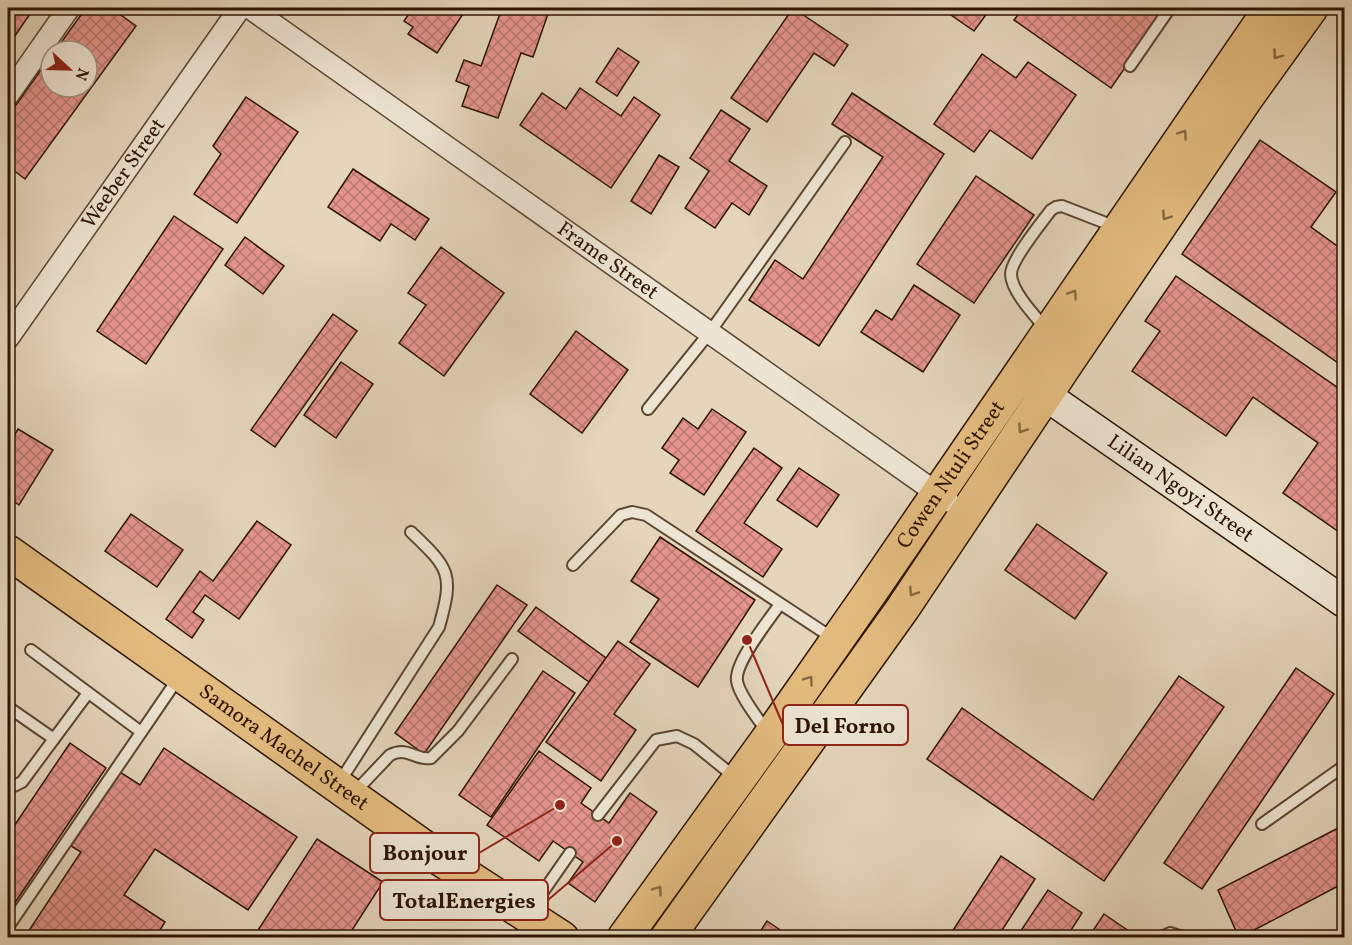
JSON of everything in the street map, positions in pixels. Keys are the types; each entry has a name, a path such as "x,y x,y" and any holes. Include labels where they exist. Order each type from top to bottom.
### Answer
{"main road":[{"name":"Cowen Ntuli Street","path":"668,938 752,790 770,736 1271,8"},
{"name":"Cowen Ntuli Street","path":"624,938 752,790 903,608 1247,97 1300,11"},
{"name":"Lilian Ngoyi Street","path":"1017,376 1344,602"},
{"name":"Samora Machel Street","path":"8,552 442,860 562,938"}],"street":[{"path":"8,95 69,8"},
{"name":"Weeber Street","path":"8,338 240,8"},
{"name":"Frame Street","path":"250,8 965,513"}],"lane":[{"path":"1130,66 1170,8"},
{"path":"648,409 710,332 845,142"},
{"path":"1048,332 1022,300 1013,282 1011,275 1014,262 1051,210 1056,207 1062,206 1119,228"},
{"path":"573,565 621,515 632,513 646,515 836,640"},
{"path":"344,790 439,627 448,583 440,560 411,532"},
{"path":"770,736 736,680 739,666 780,604"},
{"path":"31,650 141,732"},
{"path":"344,790 390,755 398,752 410,752 425,759 431,758 458,731 512,659"},
{"path":"8,927 180,674"},
{"path":"8,784 19,785 88,693"},
{"path":"8,707 54,739"},
{"path":"598,815 657,740 677,736 694,744 752,790"},
{"path":"1262,824 1344,766"},
{"path":"527,915 570,853"},
{"path":"1159,938 1170,933 1186,938"}],"building":[{"path":"8,8 34,8 8,46"},
{"path":"86,8 111,8 136,26 99,77 99,39 64,39"},
{"path":"413,8 467,8 437,53 408,34 413,27 404,21"},
{"path":"502,8 550,8 533,57 521,53 498,118 462,106 469,86 456,81 464,60 481,66"},
{"path":"793,8 848,45 834,66 814,53 767,122 731,98"},
{"path":"941,8 991,8 974,31"},
{"path":"1023,8 1153,8 1162,14 1111,88 1014,20"},
{"path":"618,48 639,62 617,96 596,82"},
{"path":"982,54 1016,78 1028,62 1076,95 1032,159 990,130 974,152 934,124"},
{"path":"39,73 39,99 83,99 25,179 8,166 8,116"},
{"path":"580,88 621,116 634,97 660,115 611,188 520,125 542,93 566,109"},
{"path":"852,93 944,154 819,346 749,300 775,260 803,279 883,157 832,124"},
{"path":"246,97 298,132 237,223 194,194 221,154 213,146"},
{"path":"721,110 750,129 729,161 767,186 749,215 732,203 715,228 685,208 709,171 690,158"},
{"path":"1260,140 1336,192 1311,227 1344,251 1344,367 1182,254"},
{"path":"659,155 679,167 651,214 631,201"},
{"path":"353,169 429,219 415,240 391,224 380,241 328,207"},
{"path":"976,176 1034,215 974,303 917,264"},
{"path":"174,216 223,249 146,364 97,331"},
{"path":"245,237 284,266 263,294 225,265"},
{"path":"441,247 504,293 444,376 399,343 426,305 408,293"},
{"path":"1176,276 1344,392 1344,524 1339,532 1283,493 1318,443 1253,397 1226,436 1132,371 1160,331 1145,321"},
{"path":"914,285 960,315 923,372 861,332 876,310 892,320"},
{"path":"333,314 357,331 275,447 251,430"},
{"path":"576,331 628,370 582,433 530,394"},
{"path":"341,362 373,384 336,438 304,415"},
{"path":"712,409 746,432 704,495 670,473 679,460 662,448 683,418 698,429"},
{"path":"18,429 53,450 19,505 8,497 8,446"},
{"path":"754,448 782,468 744,523 782,549 763,577 696,531"},
{"path":"799,468 839,495 817,527 777,500"},
{"path":"131,514 183,550 157,587 105,551"},
{"path":"257,521 291,545 239,619 205,595 193,612 204,620 192,638 166,619 200,571 213,581"},
{"path":"1037,524 1107,573 1075,619 1005,570"},
{"path":"660,537 755,600 698,687 630,642 659,599 631,581"},
{"path":"497,585 527,605 424,754 395,733"},
{"path":"536,607 606,658 589,682 518,631"},
{"path":"618,641 650,664 614,714 636,730 601,781 546,742"},
{"path":"1296,668 1334,694 1202,889 1164,863"},
{"path":"543,671 575,693 491,817 459,795"},
{"path":"1179,676 1224,707 1104,881 927,759 962,708 1093,800"},
{"path":"70,743 106,768 8,913 8,835"},
{"path":"164,748 297,837 248,910 155,849 124,895 165,922 155,938 24,938 81,852 71,846 120,772 140,785"},
{"path":"539,751 591,788 581,803 609,823 630,793 657,812 595,902 568,883 583,862 553,841 539,861 487,825"},
{"path":"1344,825 1344,883 1239,938 1218,890"},
{"path":"317,839 383,882 347,938 253,938"},
{"path":"1001,856 1035,879 997,938 948,938"},
{"path":"1048,890 1082,913 1066,938 1016,938"},
{"path":"1104,914 1139,938 1088,938"},
{"path":"767,921 792,938 756,938"},
{"path":"883,931 893,938 878,938"}],"place":[{"name":"Del Forno","path":"747,640"},
{"name":"Bonjour","path":"560,805"},
{"name":"TotalEnergies","path":"617,841"}]}
